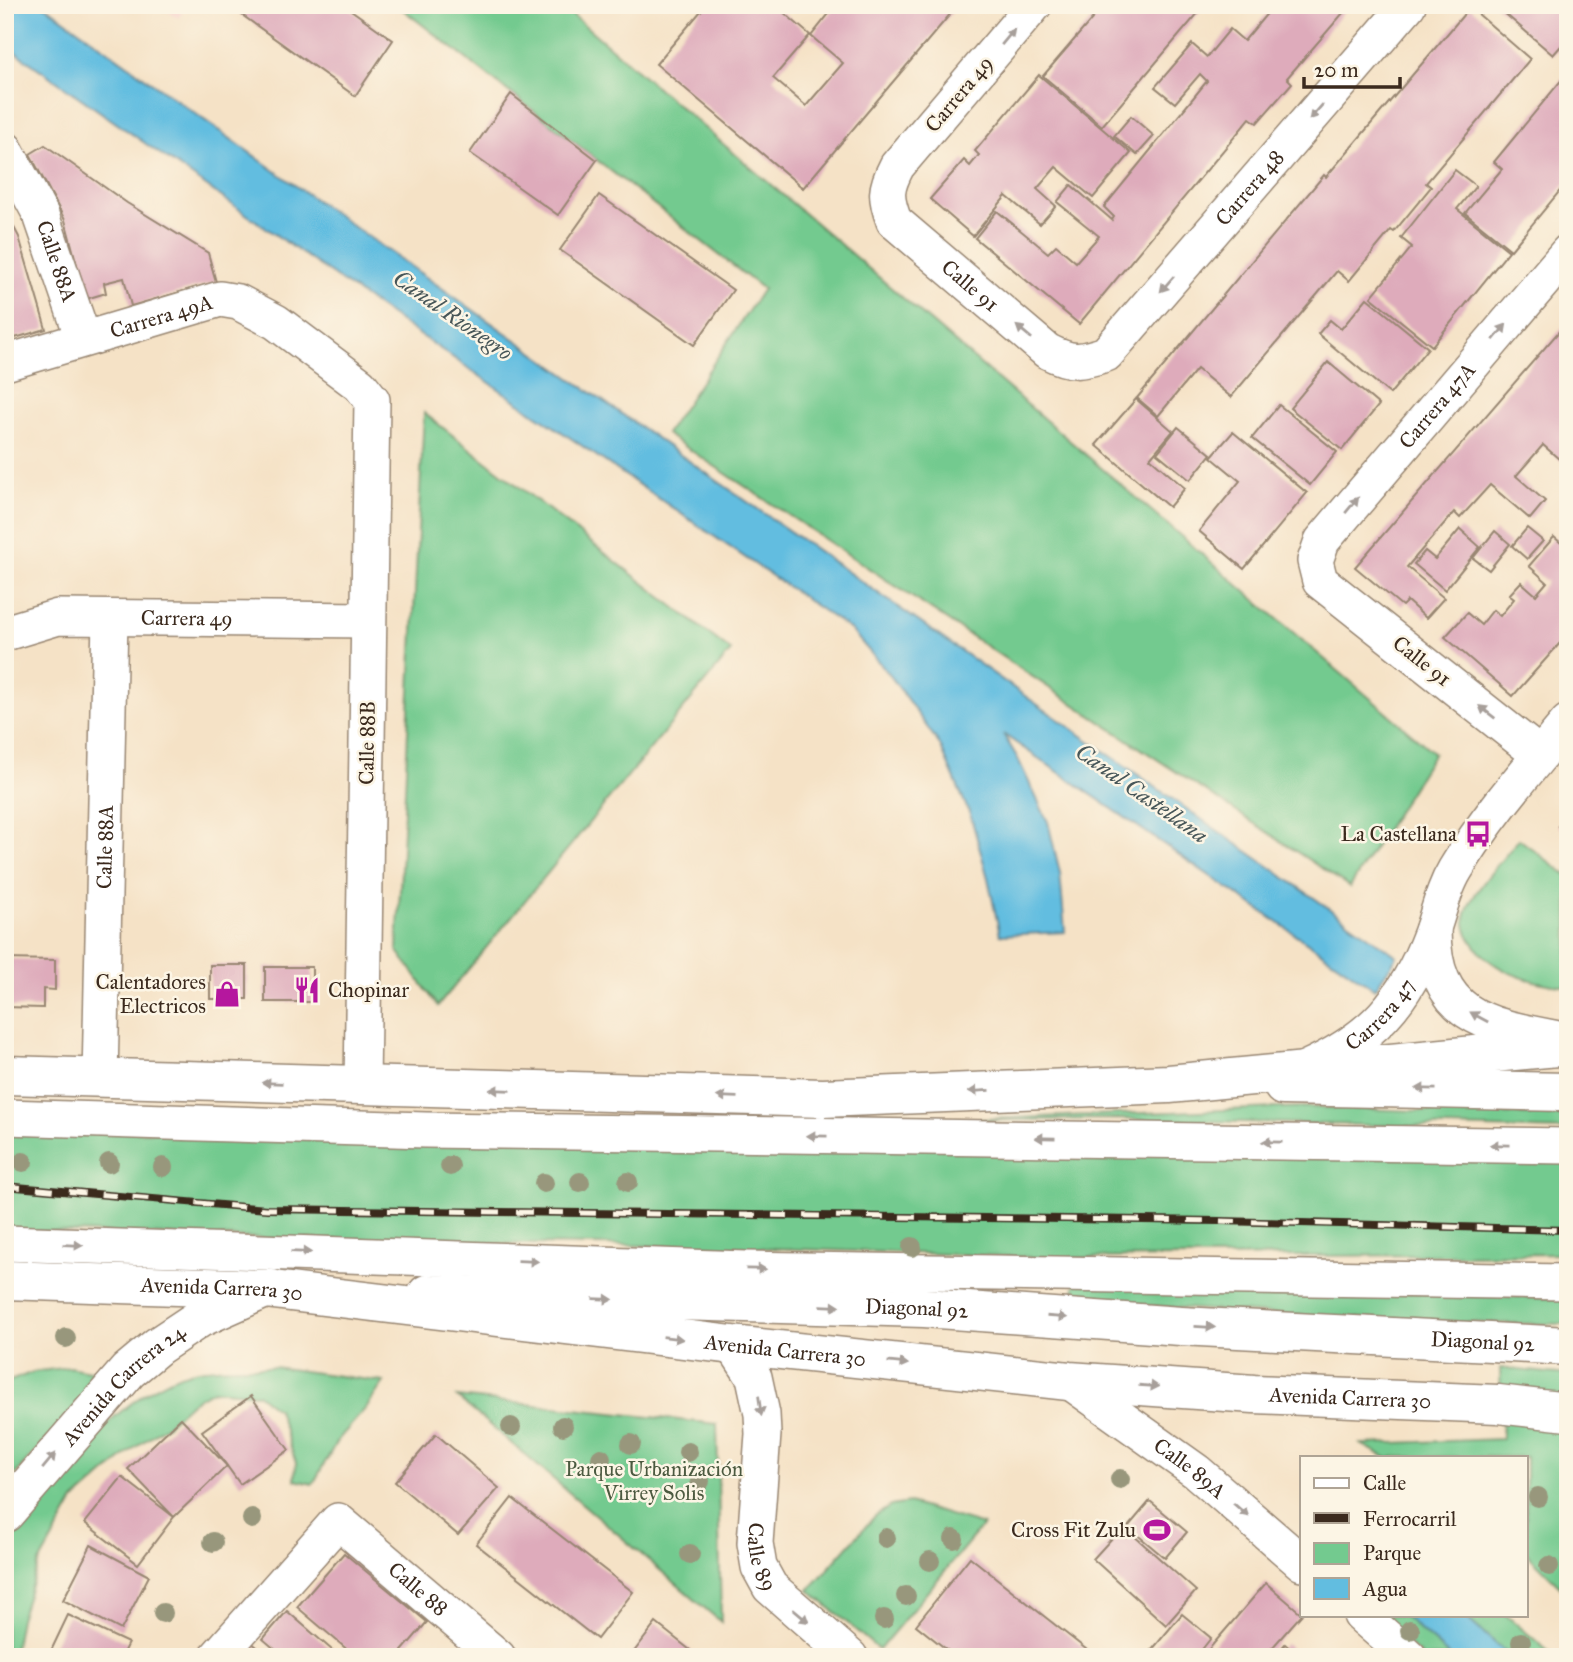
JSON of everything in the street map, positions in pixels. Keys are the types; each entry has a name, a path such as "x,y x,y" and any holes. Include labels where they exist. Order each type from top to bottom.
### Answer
{"main road":[{"path":"5,1075 823,1098 1170,1084 1568,1046"},
{"path":"1170,1084 1568,1092"},
{"name":"Avenida Carrera 30","path":"5,1280 265,1289 733,1345 1069,1381 1254,1394 1498,1404 1568,1412"},
{"name":"Diagonal 92","path":"265,1289 924,1308 1181,1326 1568,1346"},
{"name":"Avenida Carrera 24","path":"5,1513 128,1371 158,1346 200,1318 265,1289"}],"street":[{"name":"Carrera 49","path":"887,184 897,166 1034,5"},
{"name":"Carrera 48","path":"1083,362 1106,354 1408,5"},
{"name":"Calle 88A","path":"5,149 41,215 83,338"},
{"name":"Calle 91","path":"887,184 887,202 894,221 1047,351 1066,360 1083,362"},
{"name":"Carrera 47A","path":"1315,561 1322,541 1568,252"},
{"name":"Carrera 49A","path":"5,363 220,299 238,302 276,322 360,385 372,400"},
{"name":"Calle 88B","path":"362,1086 372,400"},
{"name":"Calle 91","path":"1315,561 1320,581 1540,754"},
{"name":"Carrera 49","path":"5,633 58,617 368,620"},
{"name":"Calle 88A","path":"100,1078 110,618"},
{"name":"Carrera 47","path":"1298,1072 1335,1055 1368,1032 1396,1002 1418,967 1441,901 1460,863 1501,801 1568,722"},
{"name":"Carrera 47","path":"1433,928 1437,968 1455,1003 1499,1028 1568,1041"},
{"path":"5,1117 426,1130 1568,1146"},
{"path":"5,1243 745,1269 1568,1282"},
{"name":"Calle 89","path":"733,1345 754,1377 762,1414 755,1543 759,1567 770,1587 849,1657"},
{"name":"Calle 89A","path":"1069,1381 1197,1472 1300,1561"},
{"name":"Calle 88","path":"218,1657 338,1521 498,1657"},
{"path":"1362,1616 1409,1657"}],"shaded area":[{"path":"159,5 188,5 178,18"}],"green space":[{"path":"397,5 561,5 1434,753 1350,887 666,434 763,289"},
{"path":"424,413 731,651 438,1006 397,950"},
{"path":"1519,839 1568,876 1568,987 1540,983 1500,968 1478,950 1466,929 1465,916 1469,905"},
{"path":"1304,1107 1568,1116 1568,1130 1117,1119 934,1121"},
{"path":"5,1129 1568,1159 1568,1254 1059,1258 735,1247 390,1242 5,1230"},
{"path":"1076,1280 1568,1299 1568,1324 1320,1317 1073,1299"},
{"path":"69,1367 105,1374 5,1486 5,1383 33,1372"},
{"path":"274,1367 384,1382 366,1408 337,1441 313,1484 295,1480 296,1463 278,1410 257,1394 213,1390 192,1402 74,1501 38,1565 20,1619 13,1657 5,1657 5,1534 69,1461 121,1411 149,1391 177,1376 212,1368"},
{"path":"1500,1368 1568,1375 1568,1594 1528,1555 1528,1456 1383,1456 1361,1444 1502,1439"},
{"name":"Parque Urbanización Virrey Solis","path":"457,1397 717,1424 721,1622"},
{"path":"909,1503 983,1525 879,1650 809,1590 875,1516 891,1506"},
{"path":"1375,1616 1404,1616 1451,1657 1423,1657"},
{"path":"1464,1616 1507,1616 1555,1657 1511,1657"}],"water":[{"path":"5,5 44,5 317,201 1397,956 1375,989 1003,734 1048,822 1060,873 1065,932 1000,935 971,817 940,745 889,674 851,630 360,294 5,45"},
{"path":"1404,1616 1464,1616 1511,1657 1451,1657"}],"building":[{"path":"228,5 344,5 393,40 355,96"},
{"path":"706,5 775,5 810,35 773,78 806,106 843,63 811,36 836,5 958,5 803,188 656,64"},
{"path":"1104,5 1205,5 1102,126 1043,76"},
{"path":"1274,5 1350,5 1287,78 1292,83 1257,123 1250,118 1079,324 975,238 997,211 1048,253 1056,245 1076,262 1099,236 1057,202 1071,185 1112,220 1114,217 1104,207 1207,81 1200,74 1175,103 1155,87 1192,44 1207,57 1230,29 1244,41"},
{"path":"1495,5 1568,5 1568,38 1553,55"},
{"path":"1470,7 1530,59 1426,183 1431,187 1394,232 1391,230 1349,281 1337,271 1231,397 1197,369 1158,416 1137,398 1324,175 1326,177"},
{"path":"1568,72 1568,181 1511,250 1465,213 1502,169 1494,162"},
{"path":"1039,75 1131,153 1093,198 1056,167 1037,189 1056,206 1040,224 1006,196 973,236 930,199 964,160 970,166 979,155 975,151"},
{"path":"511,94 597,160 558,215 470,153"},
{"path":"1131,116 1154,136 1137,155 1114,136"},
{"path":"45,145 127,203 208,253 216,282 131,306 124,278 104,283 106,293 86,299 65,220 30,154"},
{"path":"1455,170 1476,186 1457,209 1509,251 1432,346 1371,297 1412,247 1401,238"},
{"path":"599,195 733,290 694,345 560,250"},
{"path":"5,210 19,237 46,329 8,340 5,329"},
{"path":"1367,298 1428,348 1390,394 1318,334 1330,320 1341,329"},
{"path":"1568,321 1568,436 1565,439 1568,441 1568,467 1543,445 1516,476 1545,501 1530,519 1490,485 1460,518 1454,512 1407,567 1444,598 1426,618 1407,601 1402,606 1355,567"},
{"path":"1328,362 1379,405 1342,450 1290,408"},
{"path":"1136,399 1173,431 1150,458 1185,488 1169,507 1096,445"},
{"path":"1279,405 1337,452 1310,485 1252,438"},
{"path":"1178,427 1211,454 1190,480 1157,453"},
{"path":"1233,432 1307,493 1244,569 1199,531 1240,481 1211,457"},
{"path":"1527,528 1543,541 1527,559 1512,546"},
{"path":"1460,529 1480,547 1445,590 1414,564 1425,551 1435,559"},
{"path":"1495,531 1510,544 1489,570 1473,558"},
{"path":"1554,537 1568,549 1568,634 1513,696 1445,637 1467,613 1481,625 1493,610 1500,616 1514,599 1509,595 1521,582 1536,595 1547,582 1529,566"},
{"path":"1568,814 1568,834 1558,826"},
{"path":"5,959 55,960 55,990 43,989 43,1008 5,1007"},
{"path":"210,965 247,965 247,999 210,999"},
{"path":"265,967 312,967 312,1002 265,1002"},
{"path":"251,1396 289,1450 240,1484 202,1431"},
{"path":"181,1418 227,1466 174,1517 128,1469"},
{"path":"436,1434 499,1488 458,1535 395,1482"},
{"path":"122,1477 174,1517 138,1564 85,1523"},
{"path":"512,1498 633,1592 597,1639 476,1544"},
{"name":"Cross Fit Zulu","path":"1150,1501 1187,1532 1165,1558 1128,1527"},
{"path":"1123,1526 1196,1591 1166,1625 1093,1559"},
{"path":"91,1545 149,1576 121,1630 63,1600"},
{"path":"344,1553 427,1622 397,1657 356,1657 297,1607"},
{"path":"970,1557 1096,1657 956,1657 916,1625"},
{"path":"1266,1583 1300,1612 1300,1616 1264,1657 1202,1657"},
{"path":"287,1611 340,1657 284,1657 263,1639"},
{"path":"1182,1614 1211,1638 1196,1657 1146,1657"},
{"path":"68,1615 128,1643 121,1657 48,1657"},
{"path":"656,1623 680,1642 699,1657 630,1657"},
{"path":"251,1642 269,1657 239,1657"},
{"path":"1285,1644 1300,1657 1274,1657"}],"railway":[{"path":"5,1186 267,1209 1219,1221 1568,1230"}],"place":[{"name":"La Castellana","path":"1478,834"},
{"name":"Chopinar","path":"307,990"},
{"name":"Calentadores Electricos","path":"227,994"},
{"name":"Cross Fit Zulu","path":"1157,1530"}],"water label":[{"name":"Canal Rionegro","path":"453,315"},
{"name":"Canal Castellana","path":"1142,793"}]}
